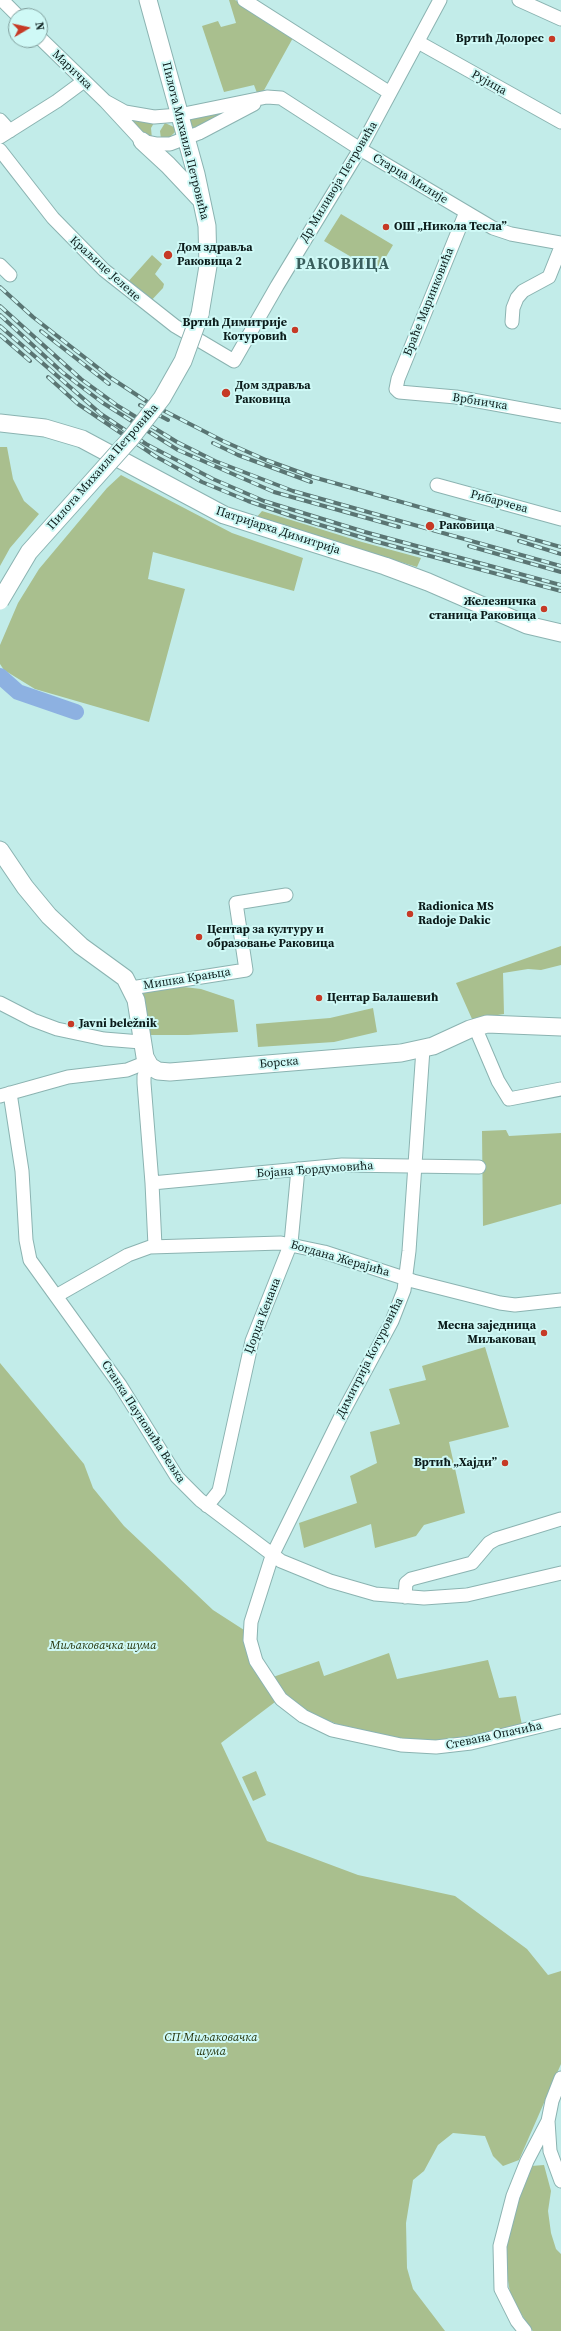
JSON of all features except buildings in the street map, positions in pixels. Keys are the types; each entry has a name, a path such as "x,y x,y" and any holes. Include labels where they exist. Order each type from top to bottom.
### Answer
{"main road":[{"name":"Пилота Михаила Петровића","path":"0,601 29,552 131,438 162,398 183,360 200,314 206,289 209,252 203,203 148,0"},
{"path":"142,141 168,165 203,203"},
{"name":"Патријарха Димитрија","path":"0,423 45,428 82,439 224,515 392,568 527,625 561,633"},
{"name":"Мишка Крањца","path":"1,851 49,916 81,946 121,974 131,988 137,1007 141,1042 148,1064"},
{"name":"Борска","path":"148,1064 158,1071 170,1072 390,1055 423,1049 475,1027 497,1024 561,1027"}],"street":[{"path":"2,0 10,8"},
{"path":"244,0 390,93"},
{"name":"Др Миливоја Петровића","path":"234,362 277,286 360,149 440,0"},
{"path":"520,0 561,19"},
{"name":"Рујица","path":"418,42 561,122"},
{"name":"Маричка","path":"48,46 105,101 142,141"},
{"path":"0,120 5,134 57,101 84,81"},
{"path":"142,141 164,144 186,139 267,97"},
{"name":"Старца Милије","path":"179,115 267,97 283,99 360,149 466,212 503,232 561,243"},
{"name":"Маричка","path":"105,101 125,112 141,116 179,115"},
{"name":"Краљице Јелене","path":"0,150 53,218 104,270 175,326 234,362"},
{"name":"Браће Маринковића","path":"399,392 396,387 398,378 466,212"},
{"path":"512,322 513,308 517,298 523,291 548,277 561,247"},
{"path":"0,265 10,275"},
{"name":"Врбничка","path":"399,392 456,397 561,416"},
{"name":"Рибарчева","path":"437,485 561,519"},
{"name":"Мишка Крањца","path":"131,988 246,970 236,903 286,895"},
{"path":"0,1002 25,1016 57,1029 104,1039 141,1042"},
{"path":"475,1027 498,1081 509,1099 561,1089"},
{"name":"Димитрија Котуровића","path":"272,1556 342,1414 392,1321 402,1296 406,1279 423,1049"},
{"path":"5,1094 68,1077 127,1070 148,1064"},
{"path":"148,1064 144,1076 144,1083 152,1183 155,1246"},
{"name":"Станка Пауновића Вељка","path":"5,1094 22,1171 27,1250 32,1263 120,1385 177,1477 207,1506 272,1556 355,1589 375,1594 424,1598 478,1593 561,1573"},
{"name":"Бојана Ђордумовића","path":"152,1183 298,1169 361,1165 479,1167"},
{"name":"Џорџа Кенана","path":"207,1506 218,1491 252,1341 291,1243 298,1169"},
{"name":"Богдана Жерајића","path":"56,1296 128,1255 155,1246 291,1243 406,1279 507,1304 561,1300"},
{"path":"405,1597 406,1583 411,1579 472,1563 489,1543 496,1539 561,1519"},
{"name":"Стевана Опачића","path":"272,1556 251,1622 251,1646 256,1661 274,1690 288,1706 309,1720 343,1733 423,1747 467,1744 561,1721"},
{"path":"561,2078 552,2101 548,2121 550,2151 561,2181"},
{"path":"525,2331 517,2321 503,2296 499,2270 500,2246 513,2196 527,2161 548,2121"}],"green space":[{"path":"229,0 235,0 294,36 263,92 257,93 254,85 224,92 202,26 218,21 221,27 236,23"},
{"path":"240,108 194,128 190,124 191,119"},
{"path":"130,118 154,123 151,128 152,139 149,139"},
{"path":"165,123 174,127 175,132 168,139 161,139 160,131"},
{"path":"341,214 393,245 377,272 324,241"},
{"path":"152,255 162,264 155,274 164,284 163,288 148,304 126,284"},
{"path":"0,447 7,447 13,479 24,501 39,514 10,548 0,566"},
{"path":"121,475 232,533 303,558 294,591 153,552 148,579 185,589 149,722 35,689 4,670 0,664 0,645 18,603 39,569 107,488"},
{"path":"262,511 362,542 421,558 417,567 256,518"},
{"path":"561,946 561,965 541,970 528,969 503,973 504,1014 472,1019 456,983"},
{"path":"167,985 201,989 234,1000 238,1032 188,1035 147,1035 142,998 144,992"},
{"path":"373,1008 377,1032 334,1042 258,1047 256,1024 330,1018"},
{"path":"506,1130 509,1136 561,1133 561,1204 483,1226 482,1131"},
{"path":"485,1347 509,1427 449,1442 465,1513 424,1525 416,1536 375,1548 371,1524 304,1548 299,1523 357,1503 350,1476 377,1463 370,1432 400,1424 389,1389 426,1380 422,1366"},
{"name":"СП Миљаковачка шума","path":"0,1363 84,1464 93,1488 124,1526 213,1610 244,1630 279,1699 221,1743 267,1841 358,1875 455,1896 527,1949 548,1975 561,1971 561,2064 519,2160 503,2166 493,2156 485,2136 453,2133 438,2145 424,2171 413,2180 406,2223 407,2268 413,2289 445,2331 0,2331"},
{"path":"389,1653 397,1679 488,1660 499,1698 516,1696 522,1725 517,1728 452,1740 418,1741 388,1736 337,1724 312,1714 291,1702 273,1677 319,1661 324,1676"},
{"path":"256,1771 266,1795 253,1801 242,1777"},
{"path":"544,2165 551,2191 548,2211 551,2233 556,2249 561,2254 561,2331 533,2331 531,2329 511,2298 507,2275 506,2249 521,2189 531,2166"}],"waterway":[{"path":"0,676 18,692 76,712"}],"railway":[{"path":"0,287 33,317 111,378 149,403 223,441 266,460 313,477 561,547"},
{"path":"0,306 81,379 118,406 177,442 215,461 293,491 561,566"},
{"path":"0,315 62,372 103,403 178,450 274,492 399,527"},
{"path":"0,326 101,414 146,444 213,479 264,501 365,532 561,585"},
{"path":"41,331 109,384"},
{"path":"0,335 30,361"},
{"path":"48,377 78,404 155,456 202,482 248,501 297,518 374,541 561,591"},
{"path":"140,405 168,420"},
{"path":"213,443 238,455 311,482"},
{"path":"519,541 561,554"},
{"path":"469,546 561,572"}],"place":[{"name":"Вртић Долорес","path":"552,39"},
{"name":"ОШ „Никола Тесла”","path":"386,227"},
{"name":"Дом здравља Раковица 2","path":"168,255"},
{"name":"Вртић Димитрије Котуровић","path":"295,330"},
{"name":"Дом здравља Раковица","path":"226,393"},
{"name":"Раковица","path":"430,526"},
{"name":"Железничка станица Раковица","path":"544,609"},
{"name":"Radionica MS Radoje Dakic","path":"410,914"},
{"name":"Центар за културу и образовање Раковица","path":"199,937"},
{"name":"Центар Балашевић","path":"319,998"},
{"name":"Javni beležnik","path":"71,1024"},
{"name":"Месна заједница Миљаковац","path":"544,1333"},
{"name":"Вртић „Хајди”","path":"505,1463"}],"district":[{"name":"РАКОВИЦА","path":"343,265"}],"park label":[{"name":"Миљаковачка шума","path":"103,1646"}]}
